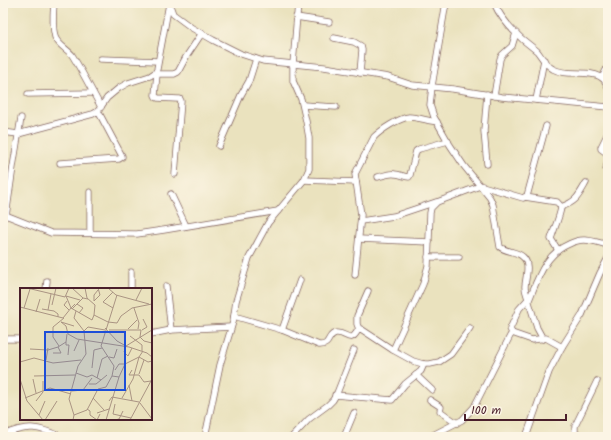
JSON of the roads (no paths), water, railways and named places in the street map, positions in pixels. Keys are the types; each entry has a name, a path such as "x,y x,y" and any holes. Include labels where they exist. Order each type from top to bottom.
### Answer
{"street":[{"path":"54,3 53,18 56,38 71,55 93,93 99,109 122,156 119,159 60,163"},
{"path":"205,437 220,365 234,316 240,283 249,258 268,223 304,180 309,169 309,138 303,105 293,81 298,3"},
{"path":"448,3 444,16 430,105 437,122 464,166 490,198 493,205 500,247 523,257 526,261 527,272 524,288 537,328 543,339"},
{"path":"494,3 504,20 516,33 538,52 550,68 559,72 594,75 602,78 608,87"},
{"path":"169,4 173,14 192,28 241,54 263,61 324,67 388,77 412,85 432,86 494,96 608,107"},
{"path":"169,4 155,74 155,95 158,98 180,99 181,101 175,174"},
{"path":"296,17 329,22"},
{"path":"494,96 500,59 502,55 512,46 516,33"},
{"path":"3,132 18,134 93,114 119,88 128,83 155,74 174,74 178,72 186,57 202,34"},
{"path":"334,38 354,42 361,46 360,73"},
{"path":"101,58 158,62"},
{"path":"218,146 249,81 256,58"},
{"path":"536,100 544,60"},
{"path":"602,78 608,66"},
{"path":"28,94 93,93"},
{"path":"487,94 484,131 487,164"},
{"path":"303,105 336,107"},
{"path":"355,275 361,221 356,174 374,136 405,118 410,117 437,122"},
{"path":"21,118 5,215 51,233 136,234 278,211"},
{"path":"525,197 529,193 546,126"},
{"path":"608,133 601,149 608,154"},
{"path":"378,177 394,174 408,177 410,175 417,150 448,141"},
{"path":"608,161 606,169 608,171"},
{"path":"304,180 356,182"},
{"path":"561,207 568,205 578,198 586,184"},
{"path":"361,221 394,216 480,186 522,198 525,197 557,202 561,207"},
{"path":"90,192 90,234"},
{"path":"172,194 186,226"},
{"path":"393,350 423,284 428,266 430,213 431,208 437,202"},
{"path":"558,250 551,239 561,207"},
{"path":"429,437 462,420 474,407 512,333 510,329 519,309 528,300 547,260 564,246 574,242 583,240 607,245 608,223"},
{"path":"359,239 428,242"},
{"path":"428,257 459,257"},
{"path":"527,437 549,372 582,315 608,258"},
{"path":"131,272 131,288"},
{"path":"282,330 300,280"},
{"path":"46,288 47,281"},
{"path":"166,286 171,330"},
{"path":"368,291 357,316 357,324 359,329 413,361 424,364 439,362 451,354 470,328"},
{"path":"234,316 282,330 319,345 325,345 334,333 351,337 355,336 359,329"},
{"path":"152,334 171,330 231,327"},
{"path":"512,333 532,340 546,338 562,348"},
{"path":"3,339 20,339"},
{"path":"292,437 309,419 328,405 332,400 354,350"},
{"path":"335,395 378,398 390,401 405,384 421,371 424,364"},
{"path":"416,375 432,390"},
{"path":"586,437 578,435 576,437 575,426 597,381"},
{"path":"430,400 441,407 440,411 458,422"},
{"path":"344,437 354,413"},
{"path":"3,435 20,429 32,427 44,429 63,437"}]}
